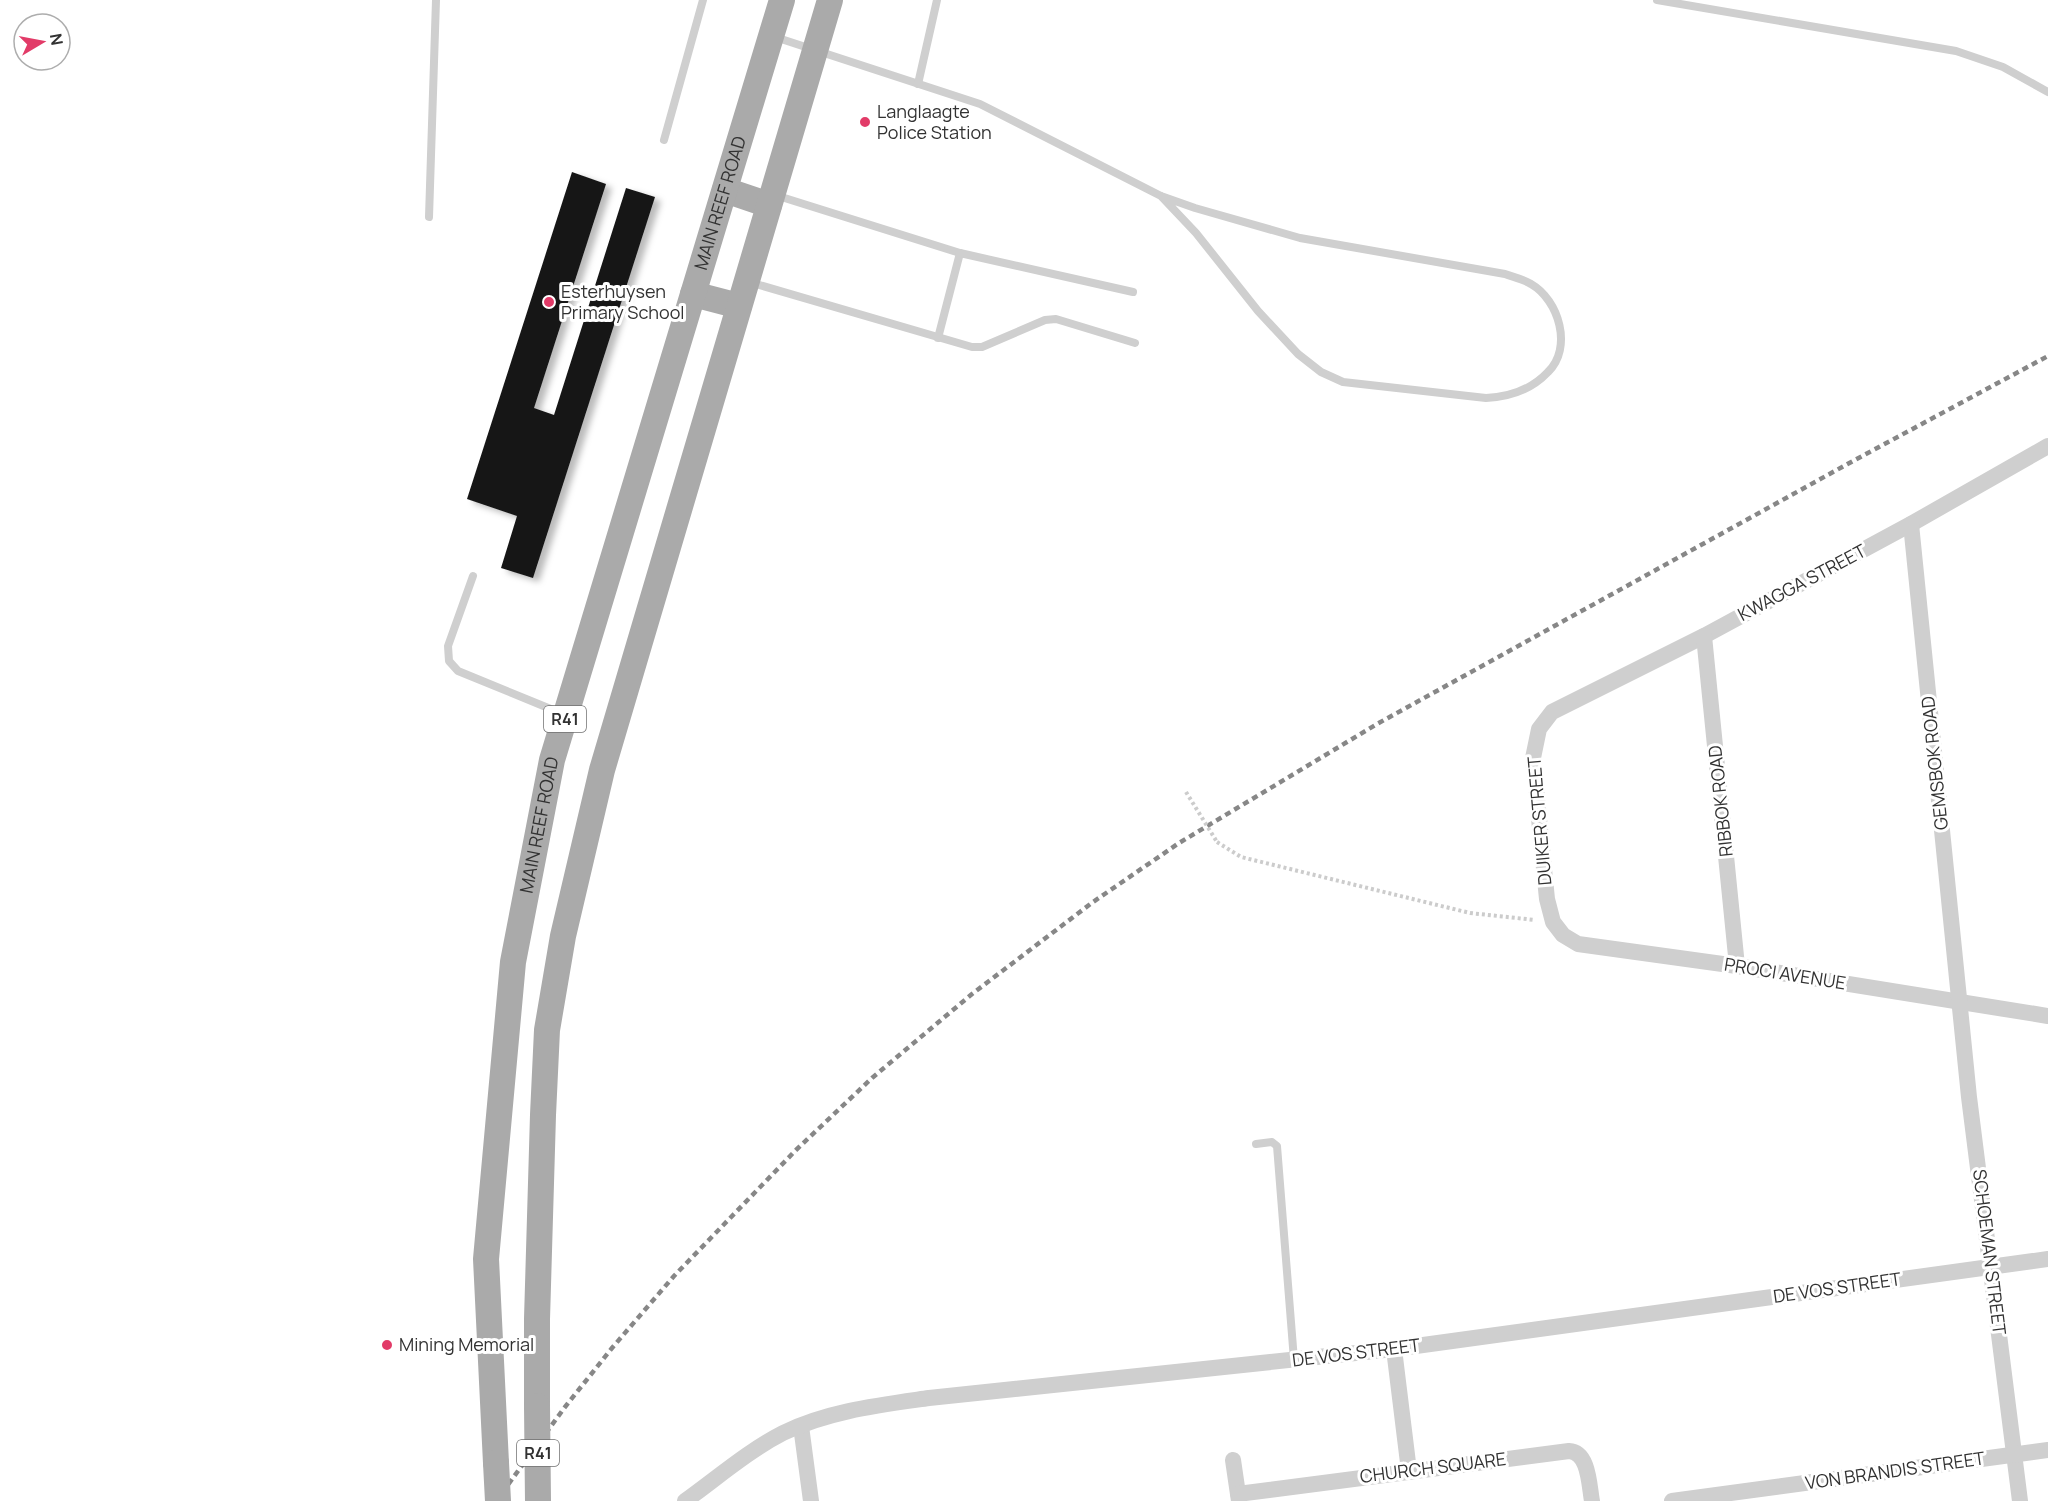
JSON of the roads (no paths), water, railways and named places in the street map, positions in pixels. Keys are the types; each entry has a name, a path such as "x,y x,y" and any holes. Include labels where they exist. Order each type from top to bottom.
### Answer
{"main road":[{"name":"MAIN REEF ROAD","path":"498,1501 486,1259 498,1107 513,962 552,760 782,0"},
{"name":"R41","path":"538,1501 537,1319 543,1115 548,1030 563,936 603,770 830,0"},
{"path":"725,190 770,199"},
{"path":"693,294 739,306"}],"street":[{"name":"KWAGGA STREET","path":"1552,712 1704,636 1911,524 2048,446"},
{"name":"GEMSBOK ROAD","path":"1911,524 1960,1002"},
{"name":"RIBBOK ROAD","path":"1704,636 1737,966"},
{"name":"DUIKER STREET","path":"1552,712 1539,729 1533,758 1547,899 1553,922"},
{"name":"PROCI AVENUE","path":"1553,922 1563,935 1578,944 1737,966 2048,1016"},
{"name":"SCHOEMAN STREET","path":"1960,1002 1969,1097 2020,1501"},
{"name":"DE VOS STREET","path":"685,1501 759,1447 801,1426 839,1414 920,1400 1394,1349 2048,1259"},
{"path":"1394,1349 1409,1471"},
{"path":"801,1426 811,1501"},
{"name":"VON BRANDIS STREET","path":"1671,1501 2048,1450"},
{"name":"CHURCH SQUARE","path":"1233,1460 1238,1498 1409,1471 1574,1451 1584,1460 1592,1501"}],"lane":[{"path":"429,217 436,0"},
{"path":"664,140 703,0"},
{"path":"918,84 937,0"},
{"path":"1657,0 1956,51 2003,67 2048,92"},
{"path":"771,36 980,104 1161,196 1300,238 1504,274 1531,283 1547,298 1557,315 1561,335 1558,353 1550,371 1533,385 1502,398 1343,381 1321,372 1298,354 1258,310 1196,232 1161,196"},
{"path":"770,199 960,254 1133,292"},
{"path":"938,338 960,254"},
{"path":"746,281 972,347 982,347 1044,320 1056,319 1135,343"},
{"path":"473,576 448,645 449,661 458,671 566,716"},
{"path":"1256,1144 1272,1142 1277,1146 1294,1360"}],"railway":[{"path":"496,1501 565,1407 612,1348 674,1276 796,1150 872,1078 972,994 1093,902 1179,843 1377,724 2048,356"}],"place":[{"name":"Langlaagte Police Station","path":"865,122"},
{"name":"Esterhuysen Primary School","path":"549,302"},
{"name":"Mining Memorial","path":"387,1345"}]}
